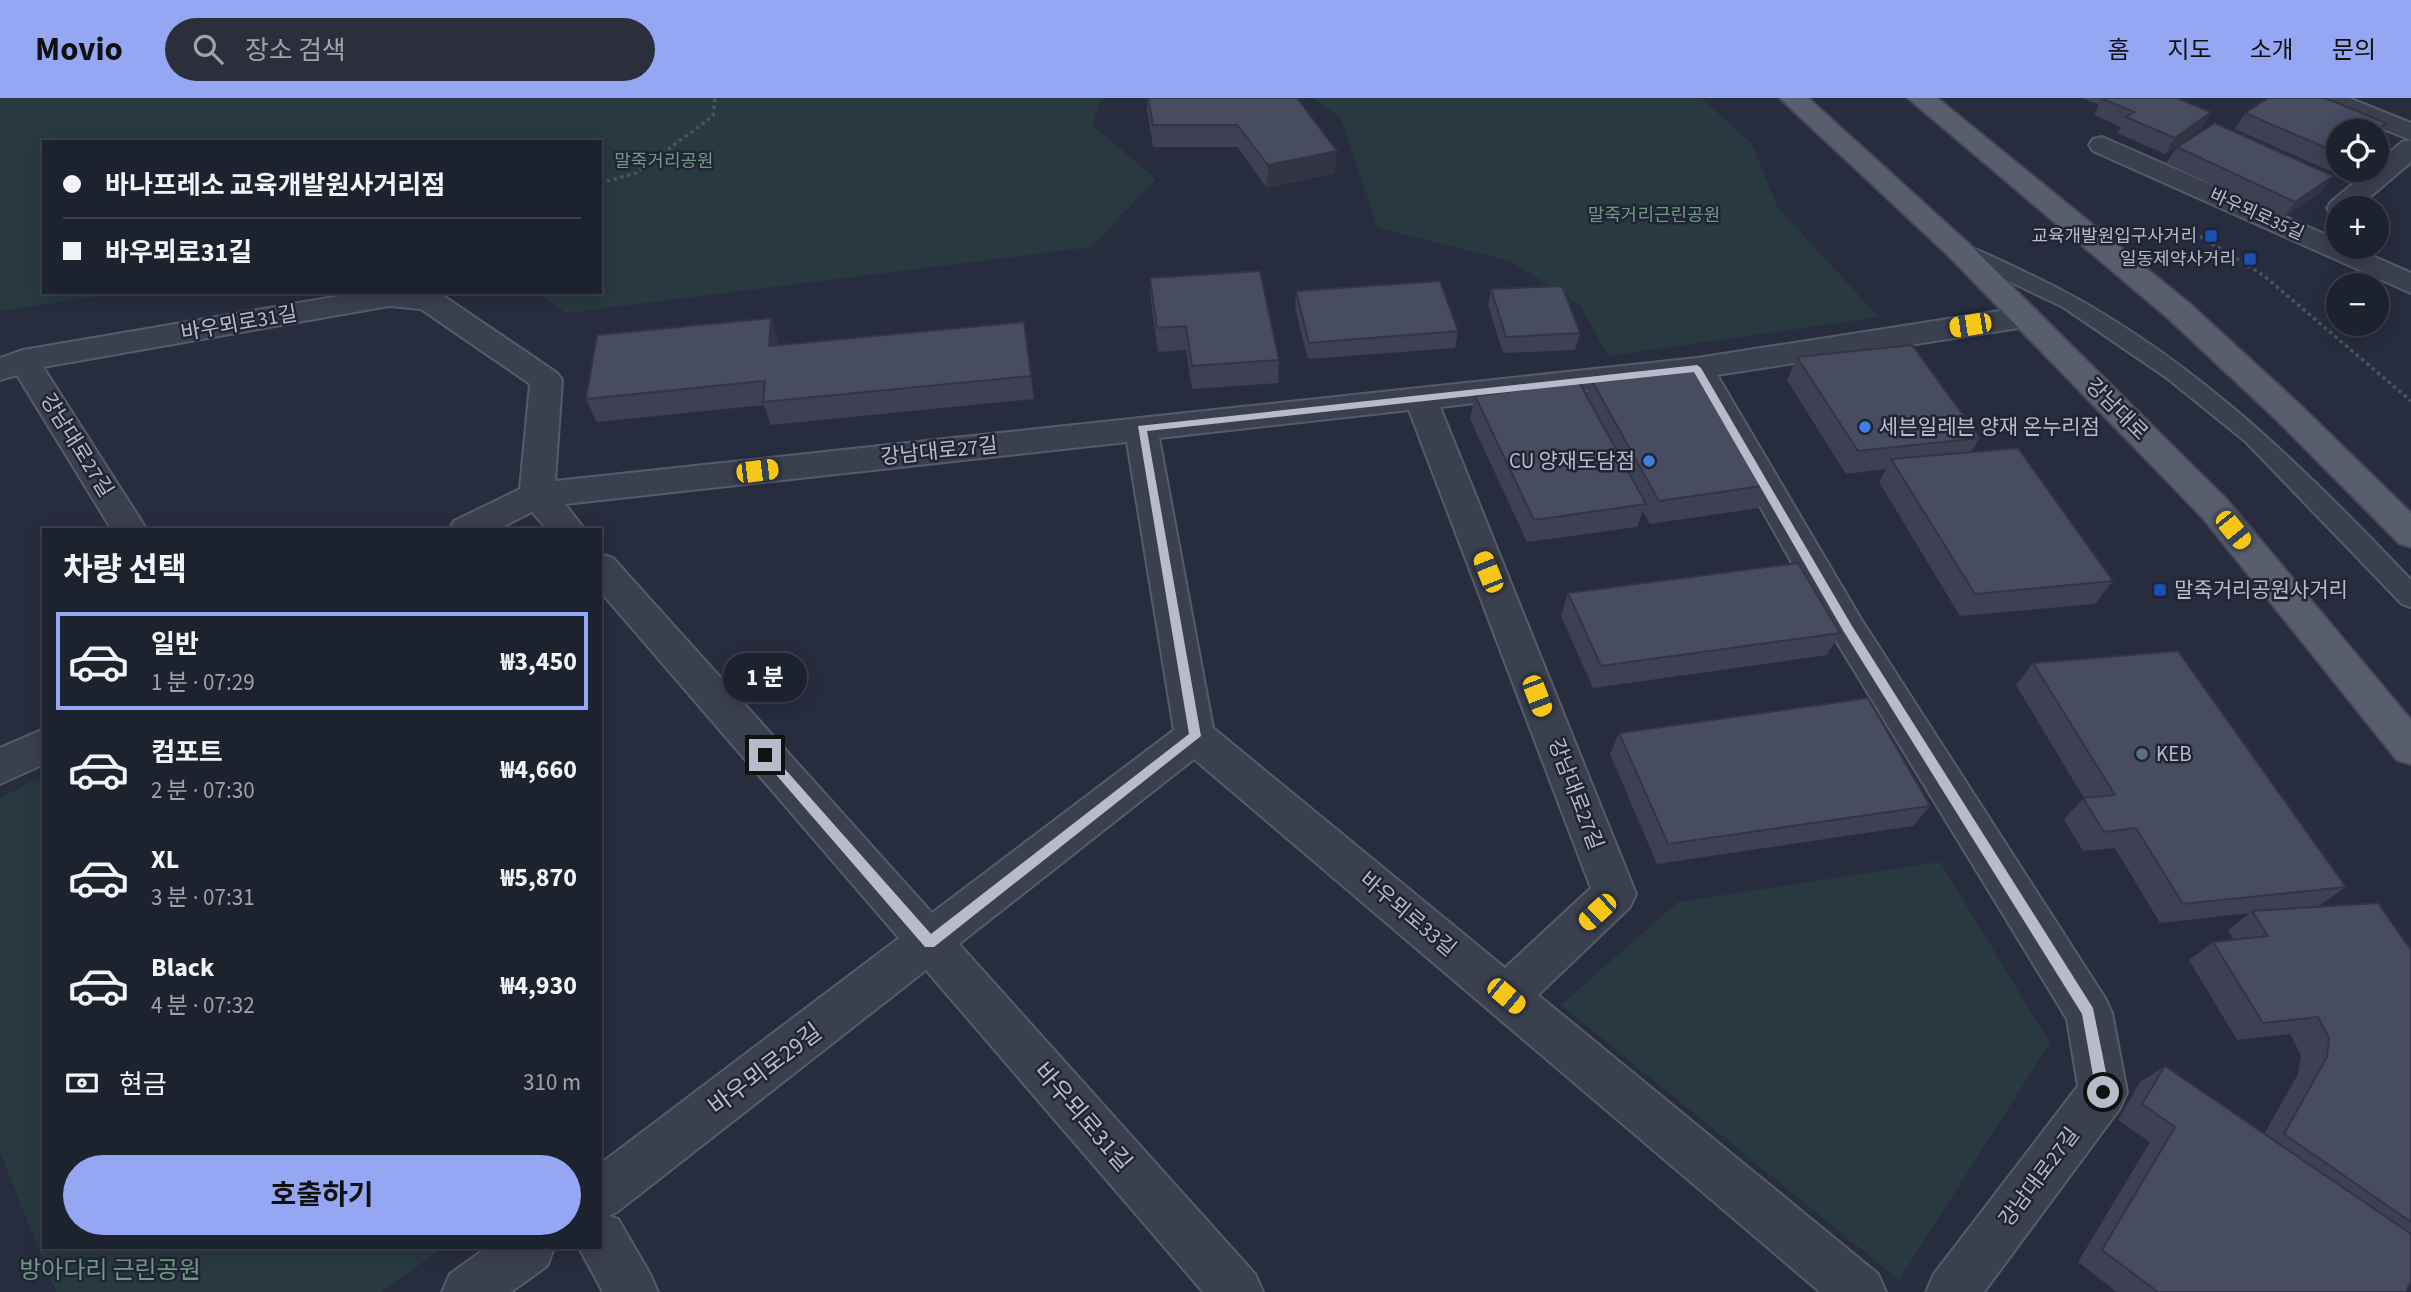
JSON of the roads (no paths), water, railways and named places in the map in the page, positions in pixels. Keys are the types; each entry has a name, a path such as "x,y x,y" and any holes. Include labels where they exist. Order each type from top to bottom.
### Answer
{"main road":[{"name":"강남대로","path":"1793,98 1959,250 2216,509 2411,748"},
{"path":"1921,98 2179,311 2289,413 2411,534"}],"street":[{"path":"2326,98 2411,132"},
{"name":"바우뫼로35길","path":"2102,145 2411,284"},
{"path":"2356,196 2411,148"},
{"path":"2308,237 2326,222"},
{"name":"바우뫼로31길","path":"12,365 390,297 428,300 545,380 537,495"},
{"name":"강남대로27길","path":"470,528 537,495 1697,368 2025,317"},
{"name":"강남대로27길","path":"12,365 129,528"},
{"name":"강남대로27길","path":"1697,368 1848,629 2089,1013 2103,1092 1952,1292"},
{"name":"강남대로27길","path":"1420,398 1615,894 1506,996"},
{"path":"930,942 1195,736 1141,428"},
{"path":"537,495 566,528"},
{"name":"바우뫼로31길","path":"602,569 1237,1292"},
{"name":"바우뫼로33길","path":"1195,736 1860,1292"},
{"path":"0,767 42,746"},
{"name":"바우뫼로29길","path":"602,1193 930,942"},
{"path":"602,1240 632,1292"},
{"path":"468,1292 528,1249"}],"lane":[{"path":"1959,250 2071,302 2175,373 2254,436 2411,597"}],"place":[{"name":"교육개발원입구사거리","path":"2211,236"},
{"name":"일동제약사거리","path":"2250,259"},
{"name":"세븐일레븐 양재 온누리점","path":"1865,427"},
{"name":"CU 양재도담점","path":"1649,461"},
{"name":"말죽거리공원사거리","path":"2160,590"},
{"name":"KEB","path":"2142,754"}],"park label":[{"name":"말죽거리공원","path":"664,161"},
{"name":"말죽거리근린공원","path":"1654,215"},
{"name":"방아다리 근린공원","path":"110,1270"}]}
